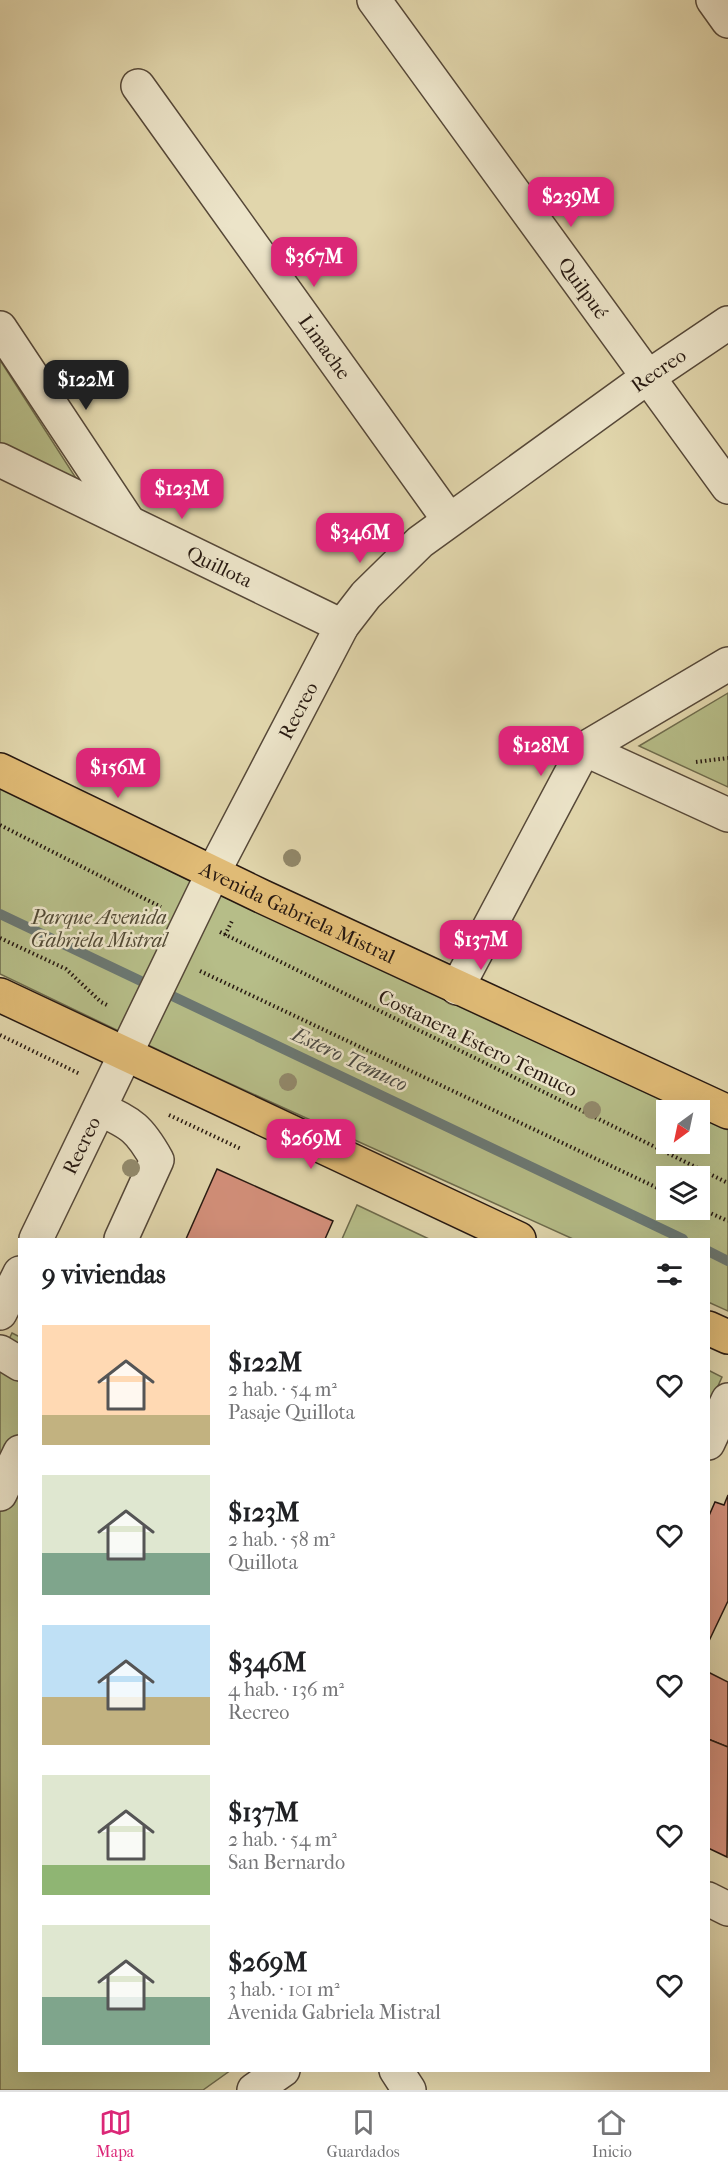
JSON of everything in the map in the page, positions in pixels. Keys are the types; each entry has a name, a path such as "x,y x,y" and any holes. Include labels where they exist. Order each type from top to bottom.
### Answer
{"main road":[{"name":"Avenida Gabriela Mistral","path":"0,770 457,988 728,1112"},
{"path":"0,995 131,1043 517,1238"},
{"path":"710,1329 728,1337"}],"street":[{"name":"Quilpué","path":"374,0 728,487"},
{"path":"713,0 728,21"},
{"name":"Limache","path":"138,86 449,520"},
{"name":"Recreo","path":"36,1238 131,1043 187,957 213,873 342,626 393,566 449,520 648,377 728,323"},
{"path":"0,328 129,522"},
{"name":"Quillota","path":"0,460 342,626"},
{"path":"457,988 584,749 728,664"},
{"path":"584,749 728,815"},
{"path":"100,1109 130,1123 147,1142 157,1160 121,1238"},
{"path":"6,1308 18,1278"},
{"path":"0,1352 18,1363"},
{"path":"710,1439 728,1400"},
{"path":"0,1494 18,1456"},
{"path":"710,1900 728,1909"},
{"path":"254,2090 280,2072"},
{"path":"397,2072 410,2090"}],"path":[{"path":"0,825 165,908"},
{"name":"Costanera Estero Temuco","path":"215,930 728,1183"},
{"path":"0,938 66,969 101,1002"},
{"path":"187,957 656,1187"},
{"path":"710,1213 728,1221"}],"green space":[{"path":"0,360 83,489 0,447"},
{"path":"728,693 728,787 639,746"},
{"name":"Parque Avenida Gabriela Mistral","path":"0,787 194,883 662,1100 656,1100 656,1154 710,1154 710,1122 728,1130 728,1311 710,1303 710,1238 571,1238 196,1068 0,974"},
{"path":"357,1205 427,1238 342,1238"},
{"path":"12,1333 18,1336 18,2072 228,2072 203,2090 0,2090 0,1358"},
{"path":"710,1371 722,1377 710,1404"}],"building":[{"path":"217,1169 333,1221 325,1238 186,1238"},
{"path":"728,1495 728,1601 710,1639 710,1513 715,1502 724,1505"},
{"path":"710,1673 728,1682 728,1747 710,1740"},
{"path":"710,1740 728,1747 727,1857 710,1849"}],"waterway":[{"name":"Estero Temuco","path":"0,914 681,1238"},
{"name":"Estero Temuco","path":"710,1252 728,1261"}]}
